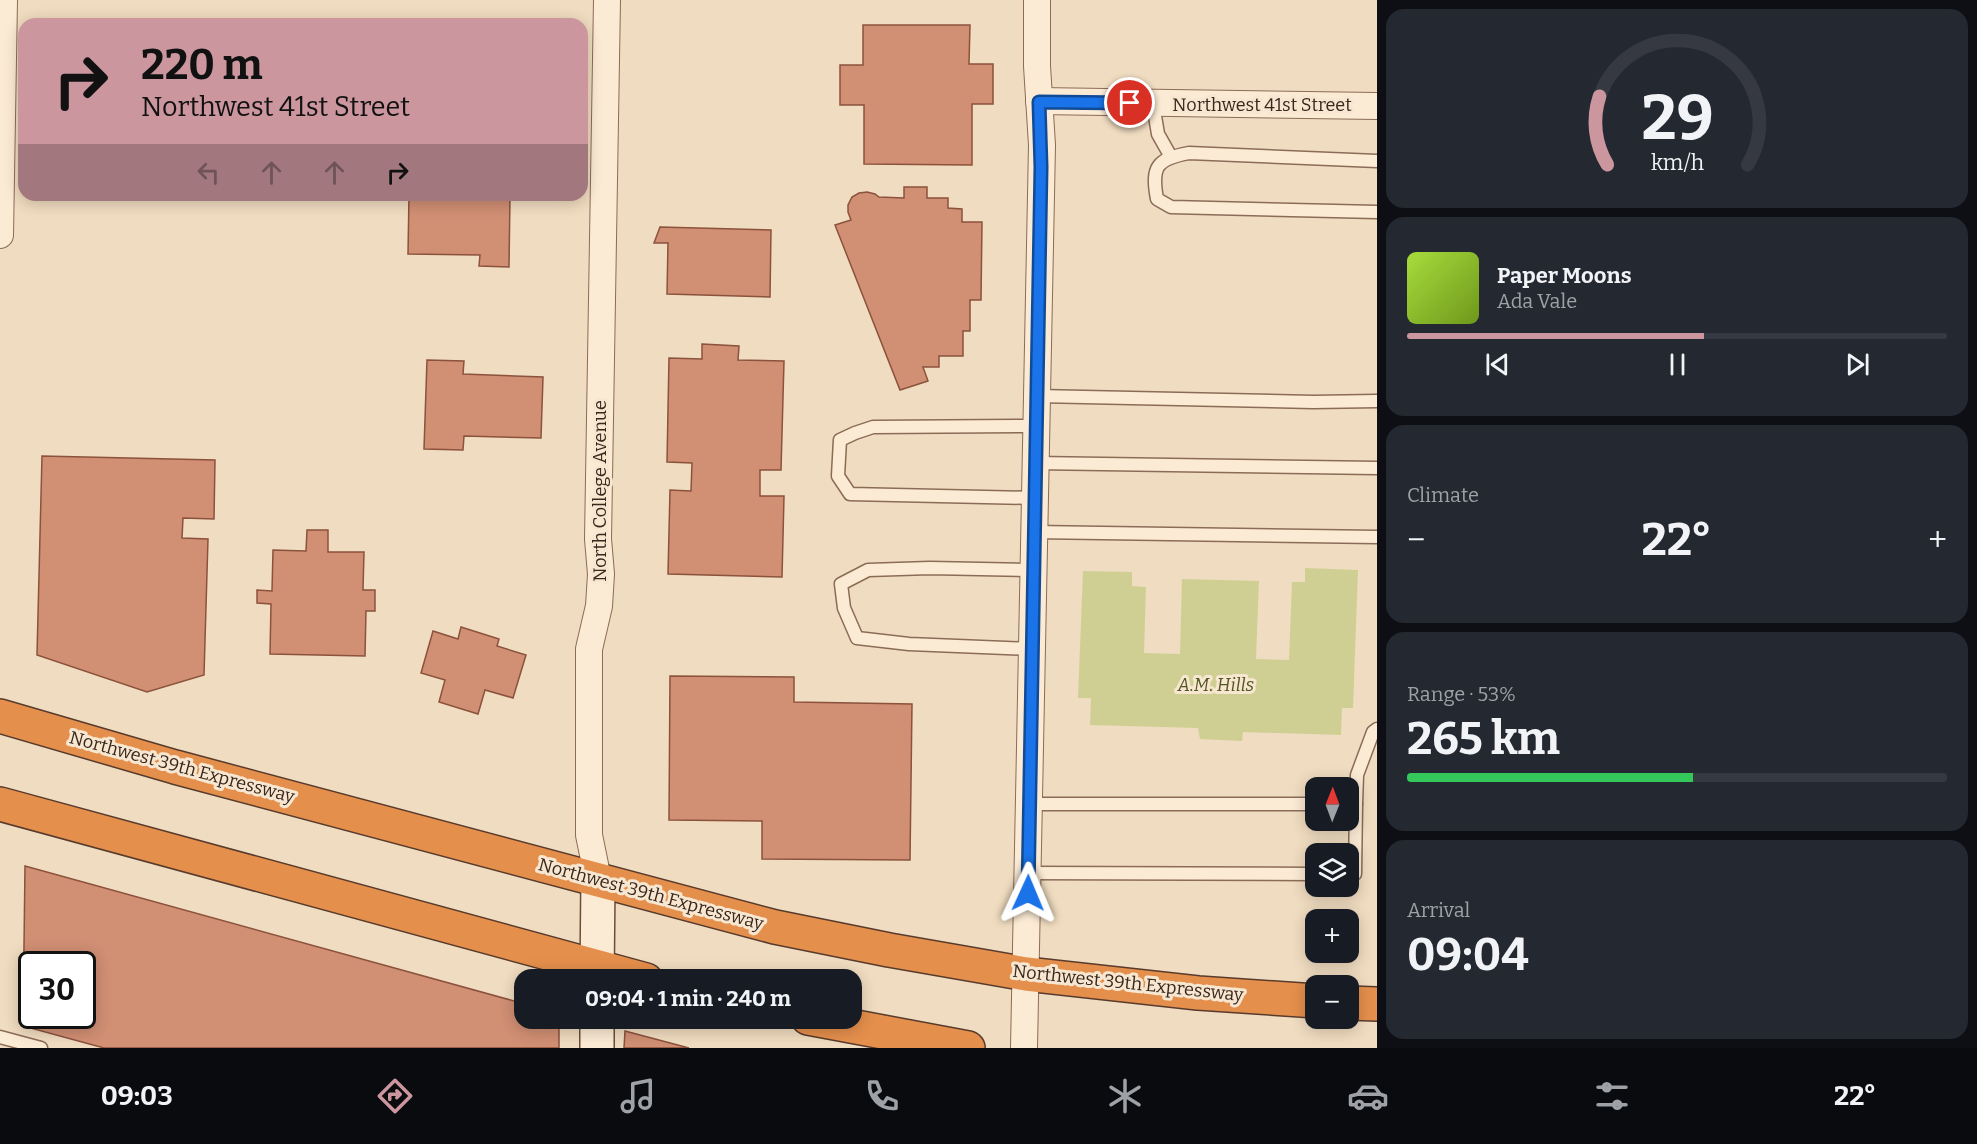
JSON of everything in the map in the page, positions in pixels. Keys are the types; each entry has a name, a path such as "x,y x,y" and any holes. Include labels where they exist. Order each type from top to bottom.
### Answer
{"highway":[{"name":"Northwest 39th Expressway","path":"0,716 175,767 775,927 1026,974 1198,993 1305,1000"},
{"path":"0,804 583,969"},
{"path":"1359,1003 1377,1004"},
{"path":"862,1028 968,1048"}],"street":[{"path":"0,235 4,0"},
{"name":"North College Avenue","path":"597,969 598,879 589,835 590,649 599,606 601,574 598,539 607,0"},
{"path":"1024,1048 1042,145 1037,66 1037,0"},
{"name":"Northwest 41st Street","path":"1039,102 1377,106"},
{"path":"597,1029 597,1048"}],"lane":[{"path":"1153,104 1158,134 1171,157"},
{"path":"1377,161 1189,153 1171,157 1161,163 1154,175 1156,199 1171,207 1377,212"},
{"path":"1037,396 1313,402 1377,401"},
{"path":"1034,498 849,494 837,476 840,440 873,427 1036,426"},
{"path":"1035,462 1377,468"},
{"path":"1034,532 1377,537"},
{"path":"1032,649 909,644 857,638 844,608 841,584 868,570 930,568 1033,570"},
{"path":"1357,777 1373,732 1377,729"},
{"path":"1030,804 1305,804"},
{"path":"1028,873 1305,874"},
{"path":"0,1037 41,1048"}],"green space":[{"name":"A.M. Hills","path":"1305,568 1358,570 1353,708 1342,708 1341,735 1243,732 1242,741 1200,739 1198,728 1090,725 1091,698 1078,698 1083,571 1132,572 1132,586 1146,587 1144,653 1180,654 1182,579 1259,581 1256,659 1289,660 1292,582 1305,582"}],"building":[{"path":"863,25 970,25 969,64 993,64 993,104 972,104 972,165 864,164 864,105 840,105 840,65 863,65"},
{"path":"904,187 927,187 927,198 948,198 948,208 962,209 962,222 982,222 981,300 970,300 970,331 963,331 963,356 939,356 939,367 923,367 928,381 900,390 835,225 851,220 848,205 852,197 859,193 867,192 879,197 904,198"},
{"path":"409,201 510,201 509,267 479,266 480,255 408,254"},
{"path":"660,227 771,230 770,297 667,294 668,243 654,243"},
{"path":"702,344 739,346 738,360 784,361 781,470 760,470 760,496 784,496 782,577 668,574 670,490 691,491 692,463 667,462 669,358 702,359"},
{"path":"427,360 464,361 463,374 543,377 541,438 464,436 463,450 424,449"},
{"path":"42,456 215,460 214,519 183,518 182,538 208,539 204,675 147,692 37,655"},
{"path":"307,530 328,530 328,552 364,552 363,590 375,590 375,611 366,611 365,656 270,654 271,604 257,603 257,590 272,591 273,550 306,551"},
{"path":"461,627 499,639 497,646 526,655 513,698 485,690 478,714 439,702 445,680 421,673 433,631 458,639"},
{"path":"670,676 794,677 794,702 912,704 910,860 762,859 762,821 669,820"},
{"path":"25,866 514,1001 514,1029 559,1029 559,1048 104,1048 34,1029 96,1029 96,951 24,951"},
{"path":"625,1031 689,1048 624,1048"}],"route":[{"path":"1028,893 1042,145 1039,102 1130,103"}]}
